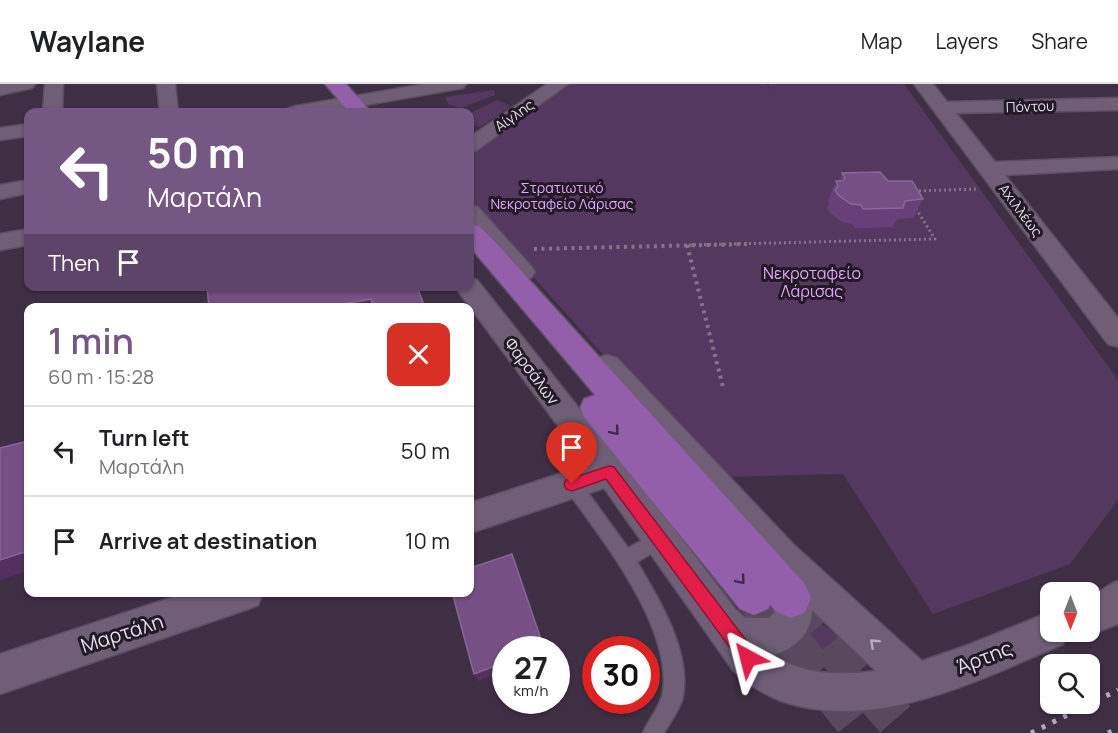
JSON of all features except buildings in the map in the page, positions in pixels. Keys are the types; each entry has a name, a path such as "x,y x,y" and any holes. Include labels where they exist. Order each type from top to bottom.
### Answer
{"main road":[{"path":"335,84 355,107"},
{"path":"477,238 791,598"},
{"name":"Φαρσάλων","path":"477,238 754,595"}],"street":[{"path":"0,90 26,84"},
{"path":"53,108 54,84"},
{"path":"166,84 169,108"},
{"path":"355,107 457,84"},
{"name":"Αίγλης","path":"474,143 559,84"},
{"name":"Αχιλλέως","path":"923,84 1118,337"},
{"name":"Πόντου","path":"942,108 1118,104"},
{"path":"0,134 24,131"},
{"path":"990,169 1118,164"},
{"path":"0,192 24,188"},
{"path":"0,242 24,238"},
{"path":"477,238 780,556 917,683"},
{"name":"Φαρσάλων","path":"472,291 661,538 737,645 758,667 793,685 814,691 842,694 864,693 917,683"},
{"path":"474,517 609,472"},
{"path":"720,619 736,635 752,639 765,639 786,627 793,616 793,606 780,556"},
{"name":"Μαρτάλη","path":"0,674 230,597"},
{"path":"1100,612 1113,607 1118,599"},
{"name":"Άρτης","path":"917,683 1040,635"}],"lane":[{"path":"572,484 626,559 656,612 673,663 673,696 653,733"},
{"path":"626,559 661,538"}],"path":[{"path":"906,191 1004,187"},
{"path":"477,238 687,245 935,239 912,201"},
{"path":"687,245 723,387"}],"green space":[{"name":"Νεκροταφείο Λάρισας","path":"569,84 767,84 770,91 768,84 904,84 1118,380 1118,500 1070,564 933,614 843,474 721,477 654,411 509,250 474,207 474,151"},
{"path":"494,90 495,95 461,108 448,104 445,97"},
{"path":"497,100 511,106 480,127 474,125 474,111"},
{"path":"809,615 869,658 836,665 818,666 809,665 786,655 801,637"}],"tunnel":[{"path":"754,595 864,733"},
{"path":"791,598 907,733"}],"railway":[{"path":"1031,733 1118,690"},
{"path":"1108,733 1118,728"}],"route":[{"path":"572,484 609,472 661,538 748,658"}],"park label":[{"name":"Στρατιωτικό Νεκροταφείο Λάρισας","path":"562,196"}]}
